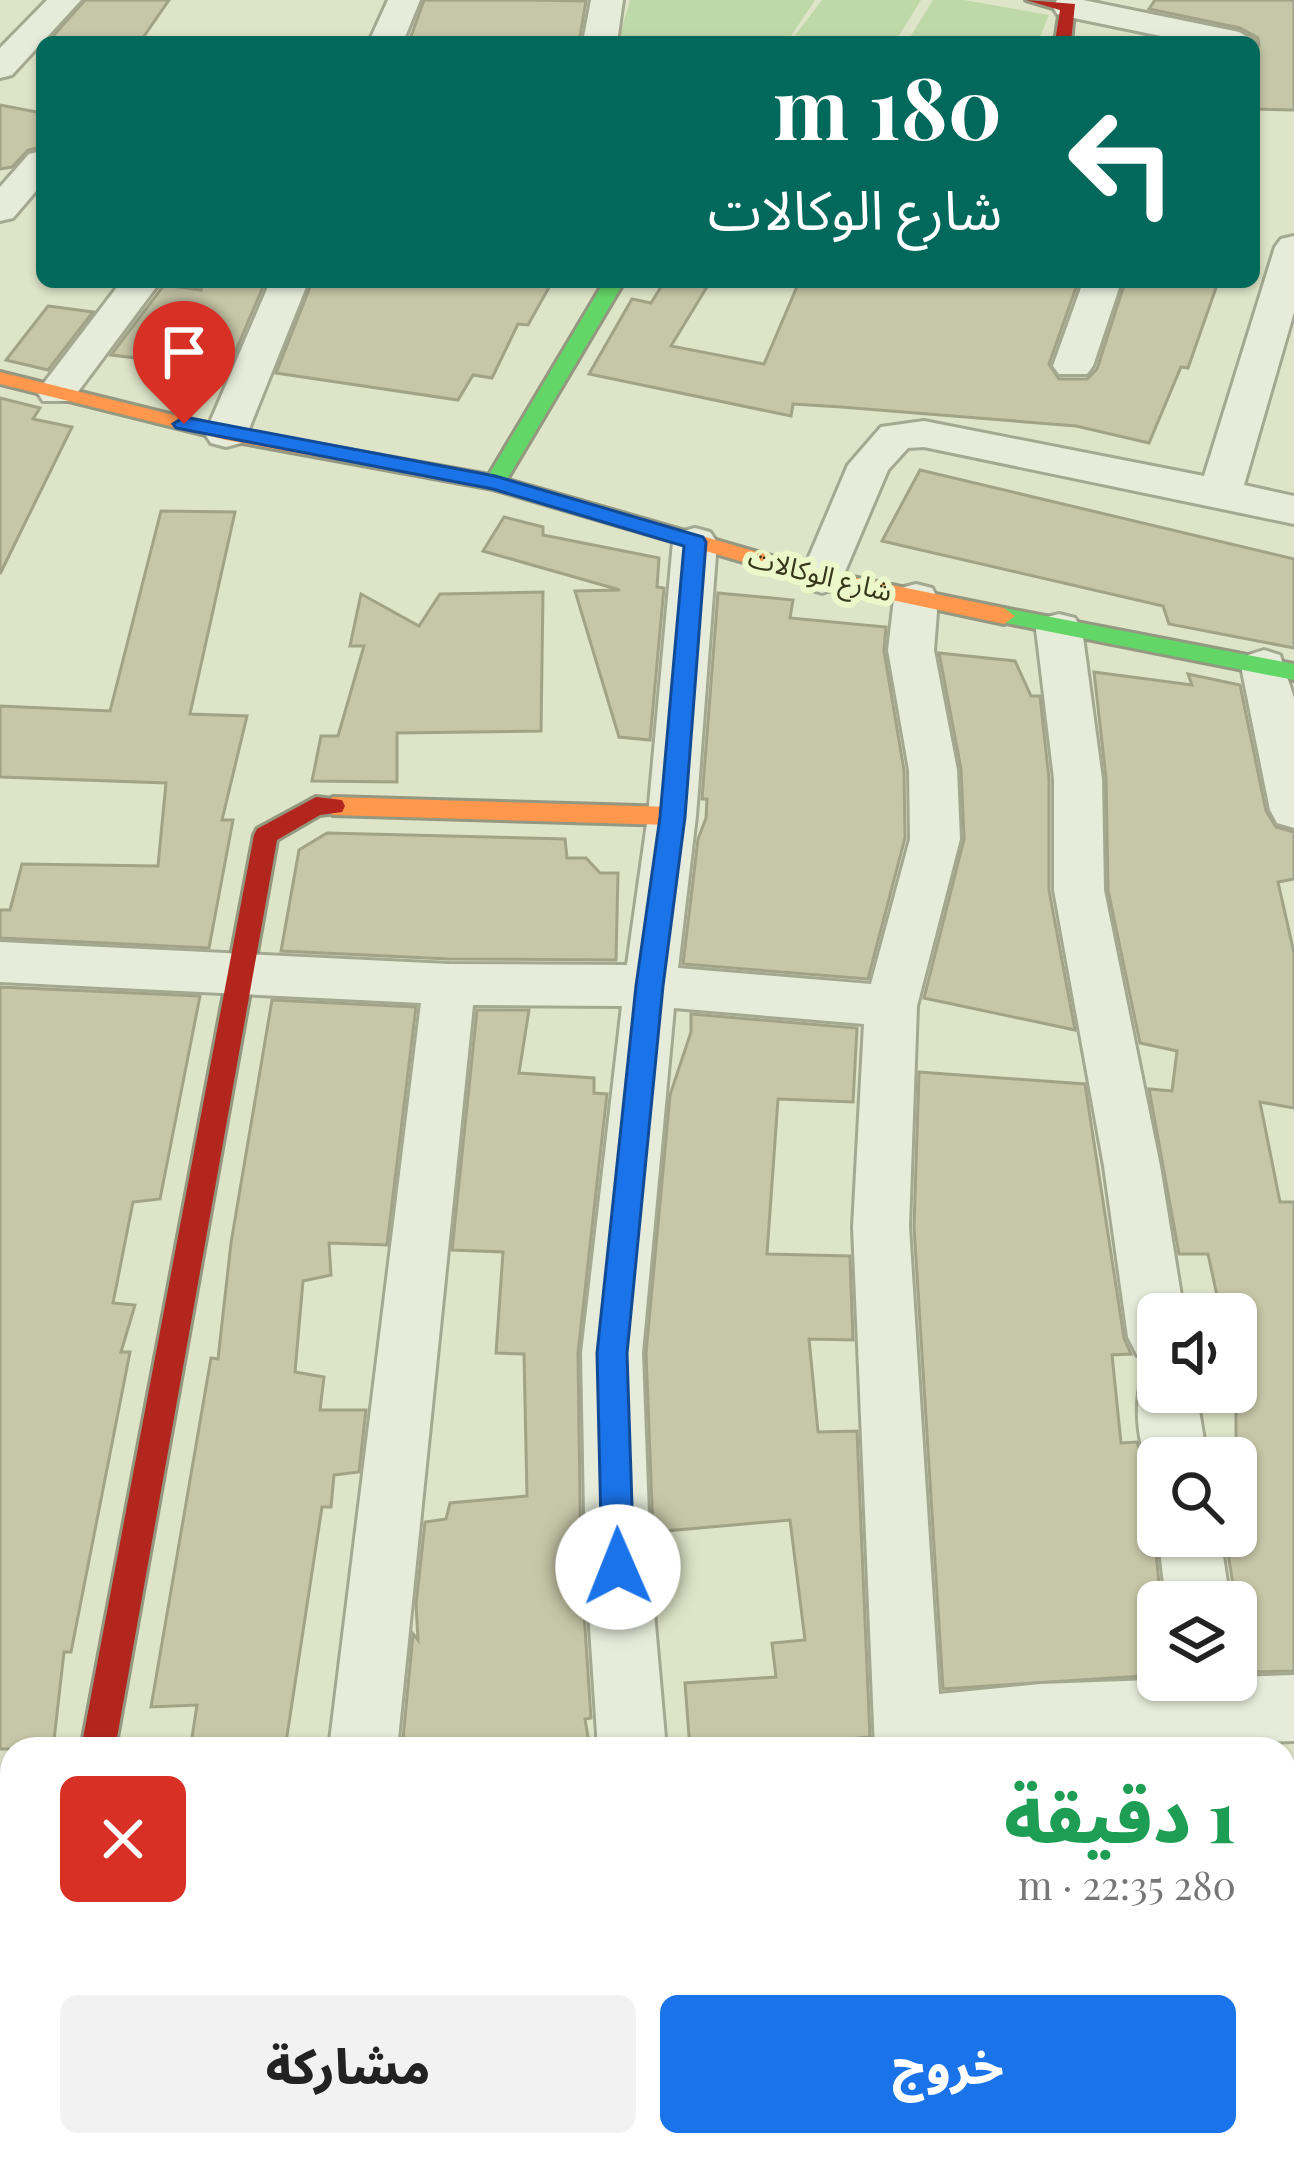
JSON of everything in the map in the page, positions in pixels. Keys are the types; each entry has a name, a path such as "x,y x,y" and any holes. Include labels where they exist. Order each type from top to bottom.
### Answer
{"street":[{"path":"0,68 65,0"},
{"path":"389,36 404,0"},
{"path":"601,36 607,0"},
{"path":"1034,0 1210,36"},
{"path":"1064,36 1069,7"},
{"path":"0,210 36,168"},
{"path":"1220,493 1294,247"},
{"path":"58,392 136,288"},
{"path":"226,434 287,288"},
{"path":"495,483 610,288"},
{"path":"1073,366 1100,288"},
{"name":"شارع الوكالات","path":"0,378 226,434 495,483 823,578 1059,629 1279,669"},
{"path":"823,578 869,465 896,436 924,434 1294,510"},
{"path":"631,1737 618,1567 612,1353 672,817 695,542"},
{"path":"908,1737 881,1227 891,1006 935,839 933,770 911,650 916,599"},
{"path":"1059,629 1078,779 1079,890 1151,1293"},
{"path":"1279,669 1294,810"},
{"path":"100,1737 266,835 316,806 672,817"},
{"path":"0,962 449,984 650,986 891,1006"},
{"path":"364,1737 449,984"},
{"path":"925,1737 1040,1717 1294,1708"}],"green space":[{"path":"630,0 815,0 791,36 620,36"},
{"path":"822,0 921,0 899,36 795,36"},
{"path":"933,0 964,0 1049,15 1040,36 911,36"}],"building":[{"path":"85,0 169,0 144,36 53,36"},
{"path":"424,0 586,1 580,36 411,36"},
{"path":"1155,0 1294,0 1294,110 1260,109 1260,36 1149,9"},
{"path":"0,105 36,112 36,148 12,167 0,169"},
{"path":"162,288 262,288 228,369 111,355"},
{"path":"310,288 549,288 528,325 518,324 492,378 473,375 458,400 276,373"},
{"path":"660,288 706,288 671,346 764,364 796,288 1076,288 1049,364 1059,379 1087,379 1097,369 1123,288 1216,288 1188,368 1181,367 1149,443 1076,426 841,407 793,404 791,416 589,374 632,299 651,303"},
{"path":"48,306 93,312 48,370 6,360"},
{"path":"0,398 40,408 33,419 72,427 0,574"},
{"path":"920,470 1294,559 1294,648 1169,624 1163,606 882,541"},
{"path":"161,511 235,512 190,714 247,716 222,820 233,820 209,948 0,938 0,910 10,910 22,864 158,866 166,783 0,777 0,706 110,711"},
{"path":"504,517 543,527 543,535 659,558 657,587 664,588 650,740 619,737 575,591 620,590 483,551"},
{"path":"543,592 541,731 397,733 397,782 312,781 321,736 338,736 364,646 350,646 361,594 419,626 440,594"},
{"path":"718,593 793,600 790,618 886,627 884,651 904,770 905,838 868,979 683,964 698,839 706,818 707,799 702,799"},
{"path":"939,653 1015,661 1031,696 1040,696 1049,779 1049,890 1075,1030 924,998 964,839 961,769"},
{"path":"1094,672 1192,685 1188,674 1240,685 1266,811 1276,827 1294,832 1294,879 1278,882 1294,953 1294,1108 1260,1102 1280,1202 1294,1202 1294,1671 1257,1672 1257,1581 1232,1581 1228,1557 1257,1557 1257,1437 1236,1437 1236,1413 1257,1413 1257,1293 1216,1293 1208,1254 1179,1254 1149,1089 1172,1091 1177,1051 1140,1043 1108,890 1106,778"},
{"path":"327,833 565,839 567,858 586,858 600,873 618,873 616,960 281,951 299,850"},
{"path":"0,987 200,996 160,1199 133,1202 113,1303 135,1305 121,1352 130,1352 71,1652 64,1652 54,1737 0,1737"},
{"path":"272,1000 416,1007 387,1245 329,1243 331,1275 303,1281 295,1372 324,1377 320,1410 366,1410 359,1472 334,1475 331,1507 322,1507 287,1737 192,1737 197,1705 151,1707 211,1358 218,1359 231,1243"},
{"path":"477,1010 529,1010 519,1073 594,1078 594,1093 607,1094 578,1353 588,1737 403,1737 413,1634 418,1640 416,1604 425,1522 446,1519 450,1503 527,1496 524,1354 496,1353 503,1252 452,1250"},
{"path":"691,1014 857,1028 853,1102 778,1099 767,1254 850,1256 853,1340 809,1339 818,1432 857,1431 870,1737 689,1737 685,1683 776,1677 772,1643 805,1640 790,1520 653,1532 646,1353 670,1095 691,1032"},
{"path":"919,1072 1085,1084 1124,1338 1131,1354 1112,1355 1121,1443 1137,1442 1137,1557 1156,1557 1159,1581 1137,1581 1137,1676 943,1689 914,1227"}],"traffic: fast":[{"path":"495,483 610,288"},
{"path":"1004,616 1294,672"}],"traffic: slow":[{"path":"0,378 226,434 495,483 822,578 1004,616"},
{"path":"333,806 672,816"}],"traffic: jam":[{"path":"1034,0 1069,7 1064,36"},
{"path":"100,1737 266,835 316,806 333,806"}],"route":[{"path":"184,424 495,483 695,542 672,817 612,1353 618,1567"}]}
